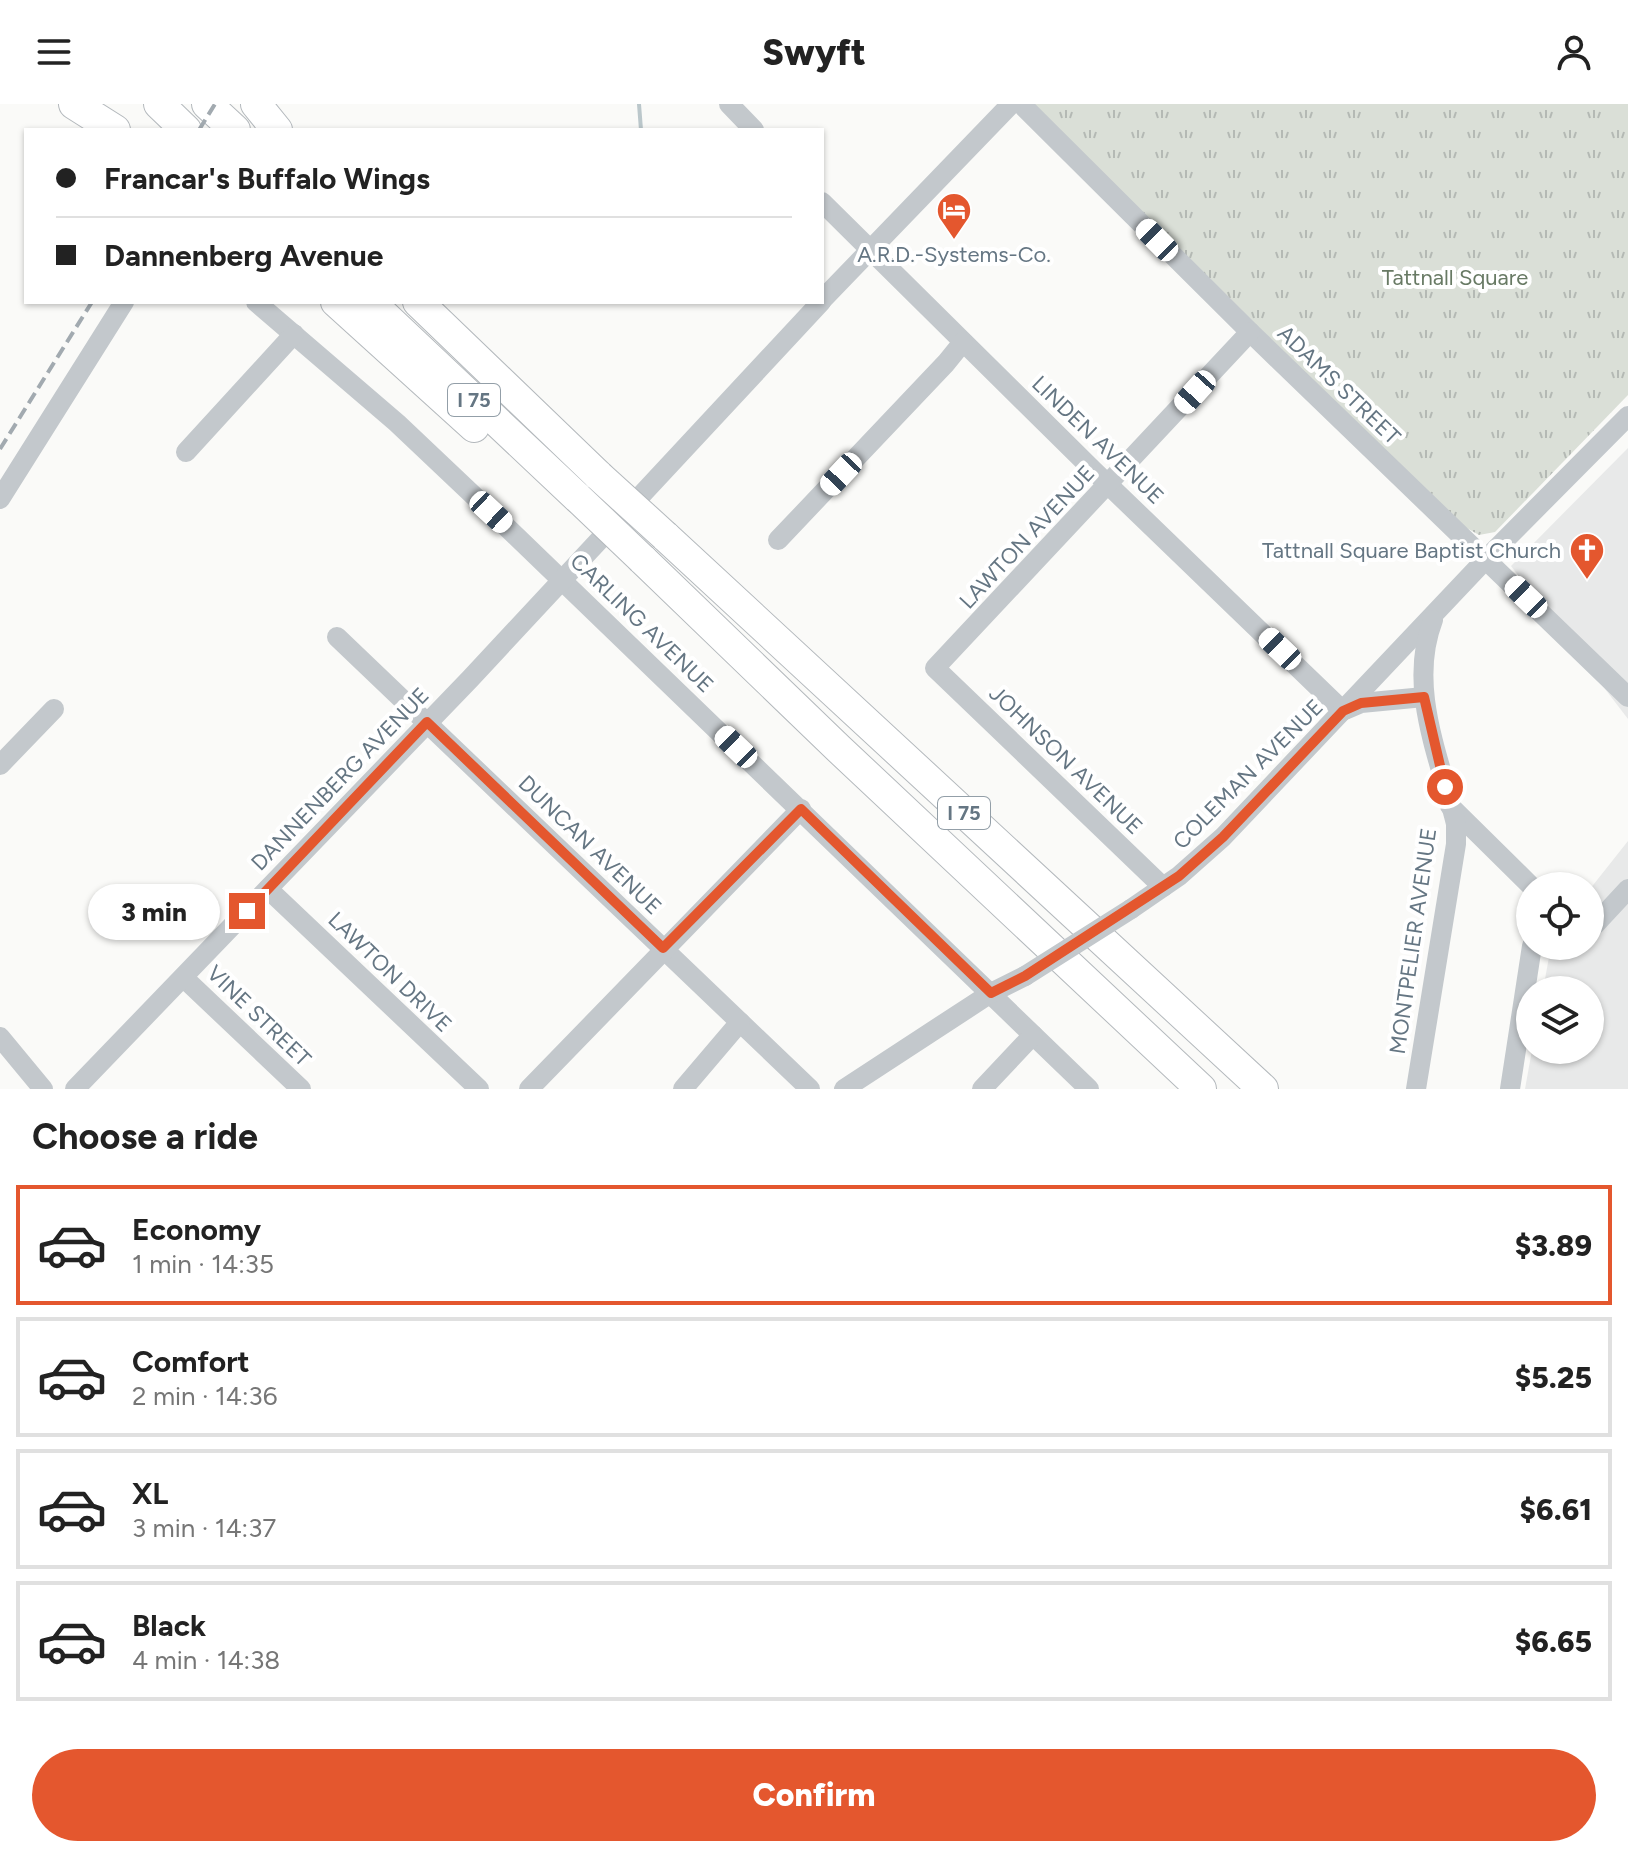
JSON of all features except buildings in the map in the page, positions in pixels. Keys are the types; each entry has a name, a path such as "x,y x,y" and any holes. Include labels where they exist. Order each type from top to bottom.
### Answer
{"highway":[{"path":"74,104 112,128"},
{"path":"159,104 184,128"},
{"path":"207,104 233,128"},
{"path":"256,104 275,128"},
{"path":"338,304 502,451 551,473"},
{"name":"I 75","path":"372,304 1201,1089"},
{"name":"I 75","path":"420,304 599,476 1263,1089"}],"street":[{"path":"729,104 752,128"},
{"name":"DANNENBERG AVENUE","path":"824,298 1011,104"},
{"name":"ADAMS STREET","path":"1021,104 1250,332 1628,697"},
{"name":"LINDEN AVENUE","path":"824,204 1343,711"},
{"path":"0,499 123,304"},
{"name":"CARLING AVENUE","path":"258,304 397,423 563,579 1089,1089"},
{"name":"DANNENBERG AVENUE","path":"75,1089 563,579 818,304"},
{"name":"LAWTON AVENUE","path":"935,668 1250,332"},
{"path":"186,452 294,334"},
{"path":"778,540 963,342"},
{"name":"COLEMAN AVENUE","path":"844,1089 991,993 1025,976 1131,909 1187,870 1223,837 1486,559 1628,416"},
{"name":"MONTPELIER AVENUE","path":"1416,1089 1456,844 1456,824 1424,697 1424,659 1436,613"},
{"name":"DUNCAN AVENUE","path":"337,637 810,1089"},
{"name":"JOHNSON AVENUE","path":"935,668 1163,887"},
{"name":"COLEMAN AVENUE","path":"1343,711 1361,703 1424,697"},
{"path":"0,765 54,709"},
{"path":"1450,806 1517,872"},
{"path":"529,1089 801,809"},
{"name":"LAWTON DRIVE","path":"268,889 479,1089"},
{"path":"1604,915 1628,889"},
{"path":"1510,1089 1530,960"},
{"name":"VINE STREET","path":"184,978 301,1089"},
{"path":"683,1089 740,1022"},
{"path":"982,1089 1033,1035"},
{"path":"0,1037 43,1089"}],"shaded area":[{"path":"1628,448 1628,719 1511,566"},
{"path":"1628,841 1628,1089 1525,1089 1529,1064 1604,1064 1604,976 1546,976 1548,960 1604,960 1603,872"}],"green space":[{"name":"Tattnall Square","path":"1033,104 1628,104 1628,395 1495,532 1479,535 1465,527 1040,116"}],"waterway":[{"path":"639,104 641,128"}],"railway":[{"path":"200,128 215,104"},
{"path":"0,449 91,304"}],"place":[{"name":"A.R.D.-Systems-Co.","path":"954,241"},
{"name":"Tattnall Square Baptist Church","path":"1587,581"}],"route":[{"path":"247,911 427,722 663,948 801,809 991,993 1025,976 1131,909 1196,863 1343,711 1361,703 1424,697 1445,787"}]}
